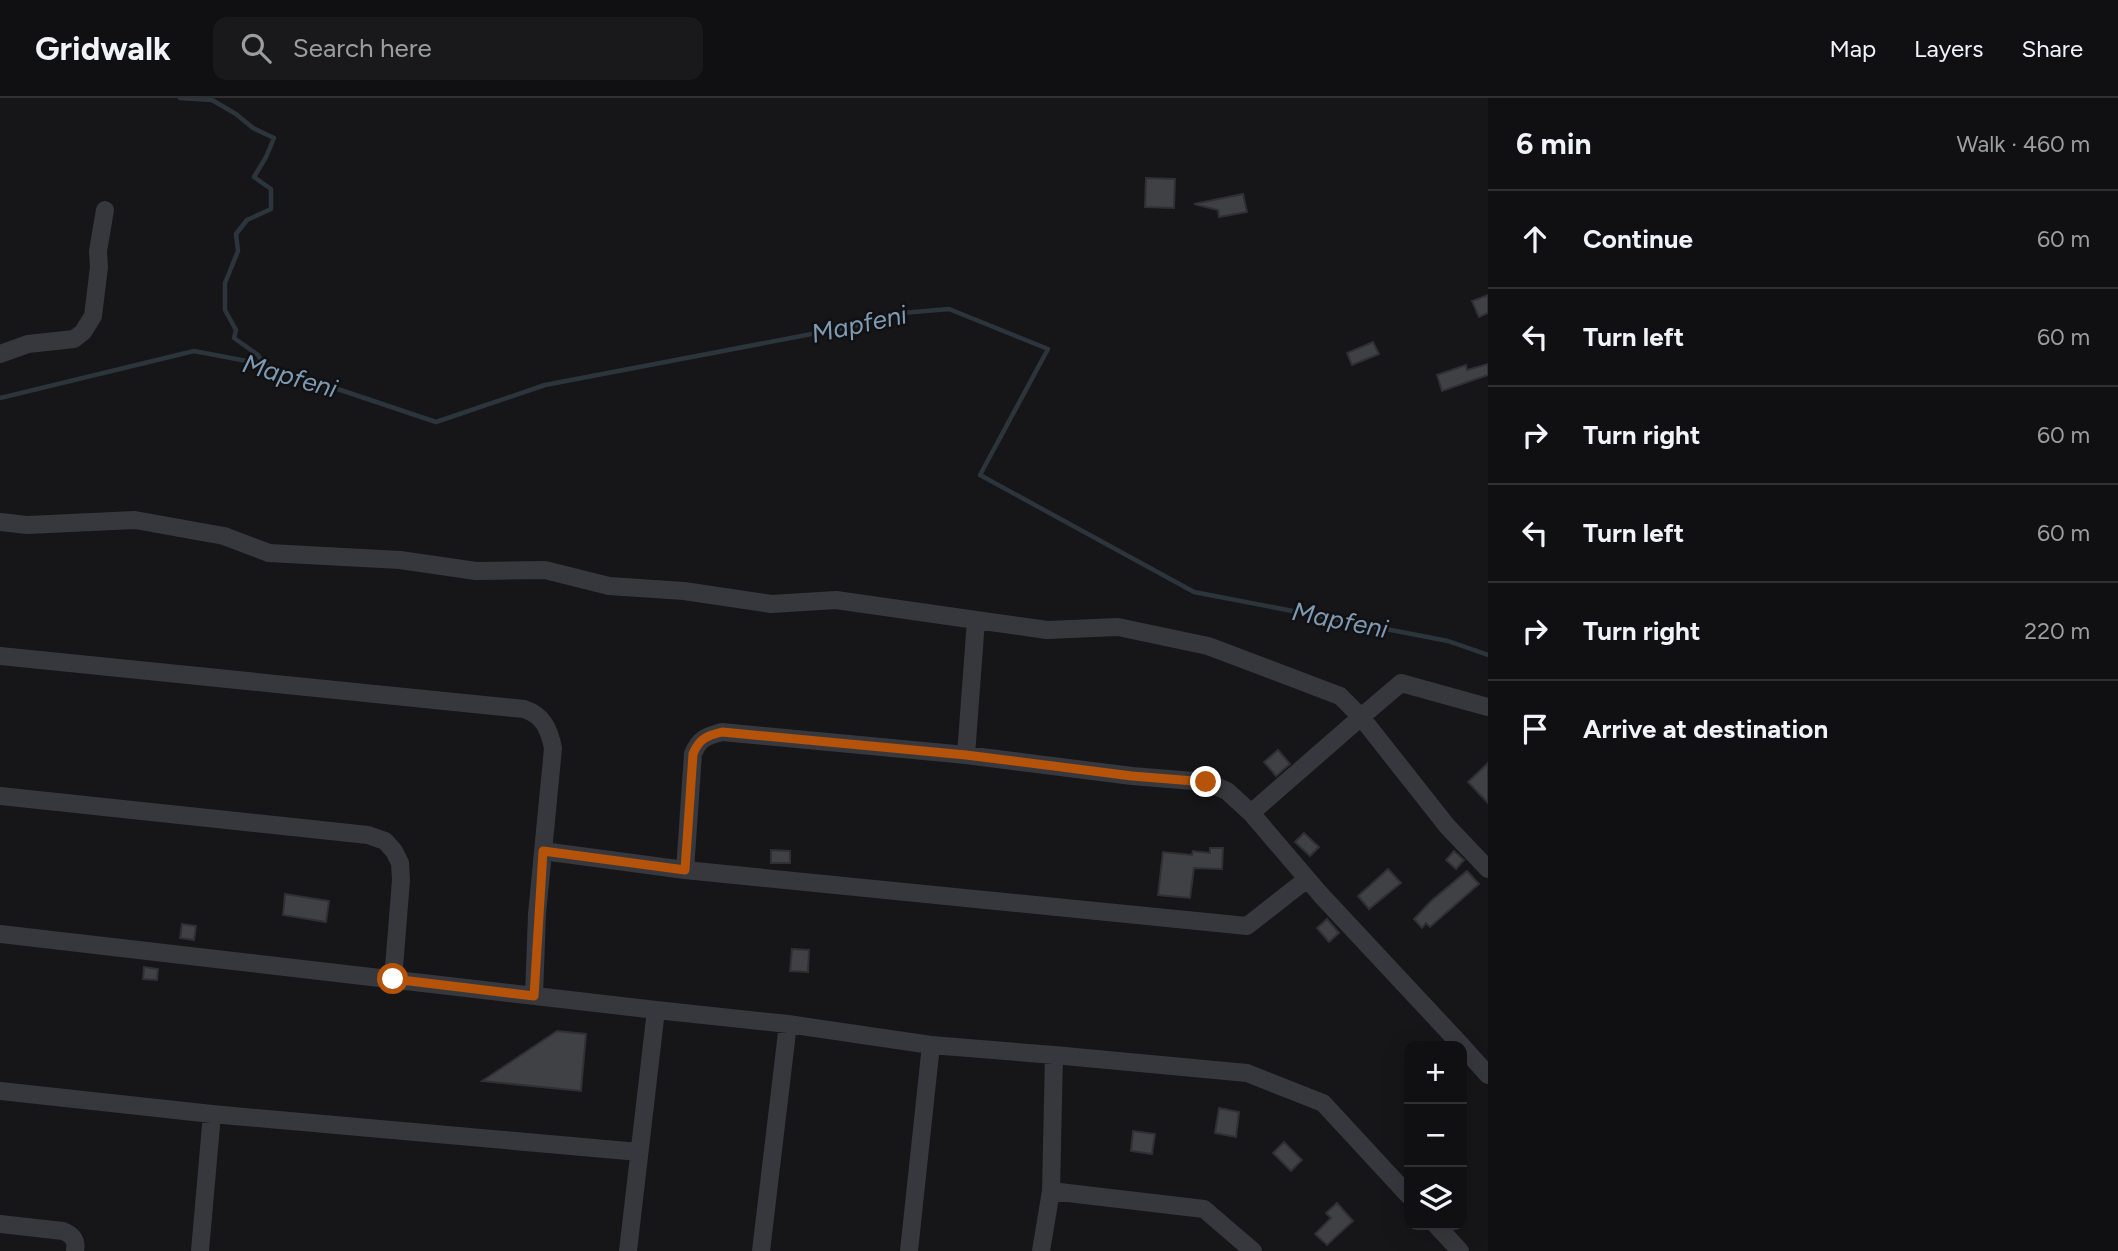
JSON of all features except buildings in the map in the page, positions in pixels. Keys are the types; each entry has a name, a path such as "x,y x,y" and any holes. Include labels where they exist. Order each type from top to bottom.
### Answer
{"street":[{"path":"0,354 28,344 74,339 83,332 93,316 104,210"},
{"path":"0,522 27,525 135,520 224,536 269,553 400,560 476,571 545,570 609,586 684,591 771,604 836,600 1047,630 1118,627 1208,646 1340,696 1361,717 1447,826 1488,869"},
{"path":"966,755 976,620"},
{"path":"0,656 524,709 535,713 546,725 553,748 543,851 534,996"},
{"path":"1251,813 1401,683 1488,707"},
{"path":"685,870 693,754 699,741 708,735 722,732 966,755 1132,776 1206,782 1227,791 1251,813 1307,879 1457,1041"},
{"path":"0,796 368,835 385,841 400,863 401,880 393,979"},
{"path":"543,851 685,870 1247,926 1307,879"},
{"path":"0,934 788,1024 931,1045 1247,1073 1324,1103 1404,1191"},
{"path":"628,1251 656,1010"},
{"path":"761,1251 788,1024"},
{"path":"909,1251 931,1045"},
{"path":"1467,1052 1488,1075"},
{"path":"1041,1251 1051,1191 1054,1055"},
{"path":"0,1091 212,1114 639,1152"},
{"path":"200,1251 212,1114"},
{"path":"1051,1191 1205,1209 1253,1251"},
{"path":"0,1224 63,1231 74,1239 75,1251"},
{"path":"1441,1230 1460,1251"}],"waterway":[{"path":"180,98 212,100 253,128 274,138 254,177 271,189 271,209 247,220 236,234 238,251 225,283 225,310 236,330 234,338 258,355 263,364"},
{"name":"Mapfeni","path":"0,398 194,351 263,364 436,422 545,385 864,324 890,314 949,309 1048,349 980,475 1194,592 1448,641 1488,655"}],"route":[{"path":"393,979 534,996 543,851 685,870 693,754 699,741 708,735 722,732 966,755 1132,776 1206,782"}]}
